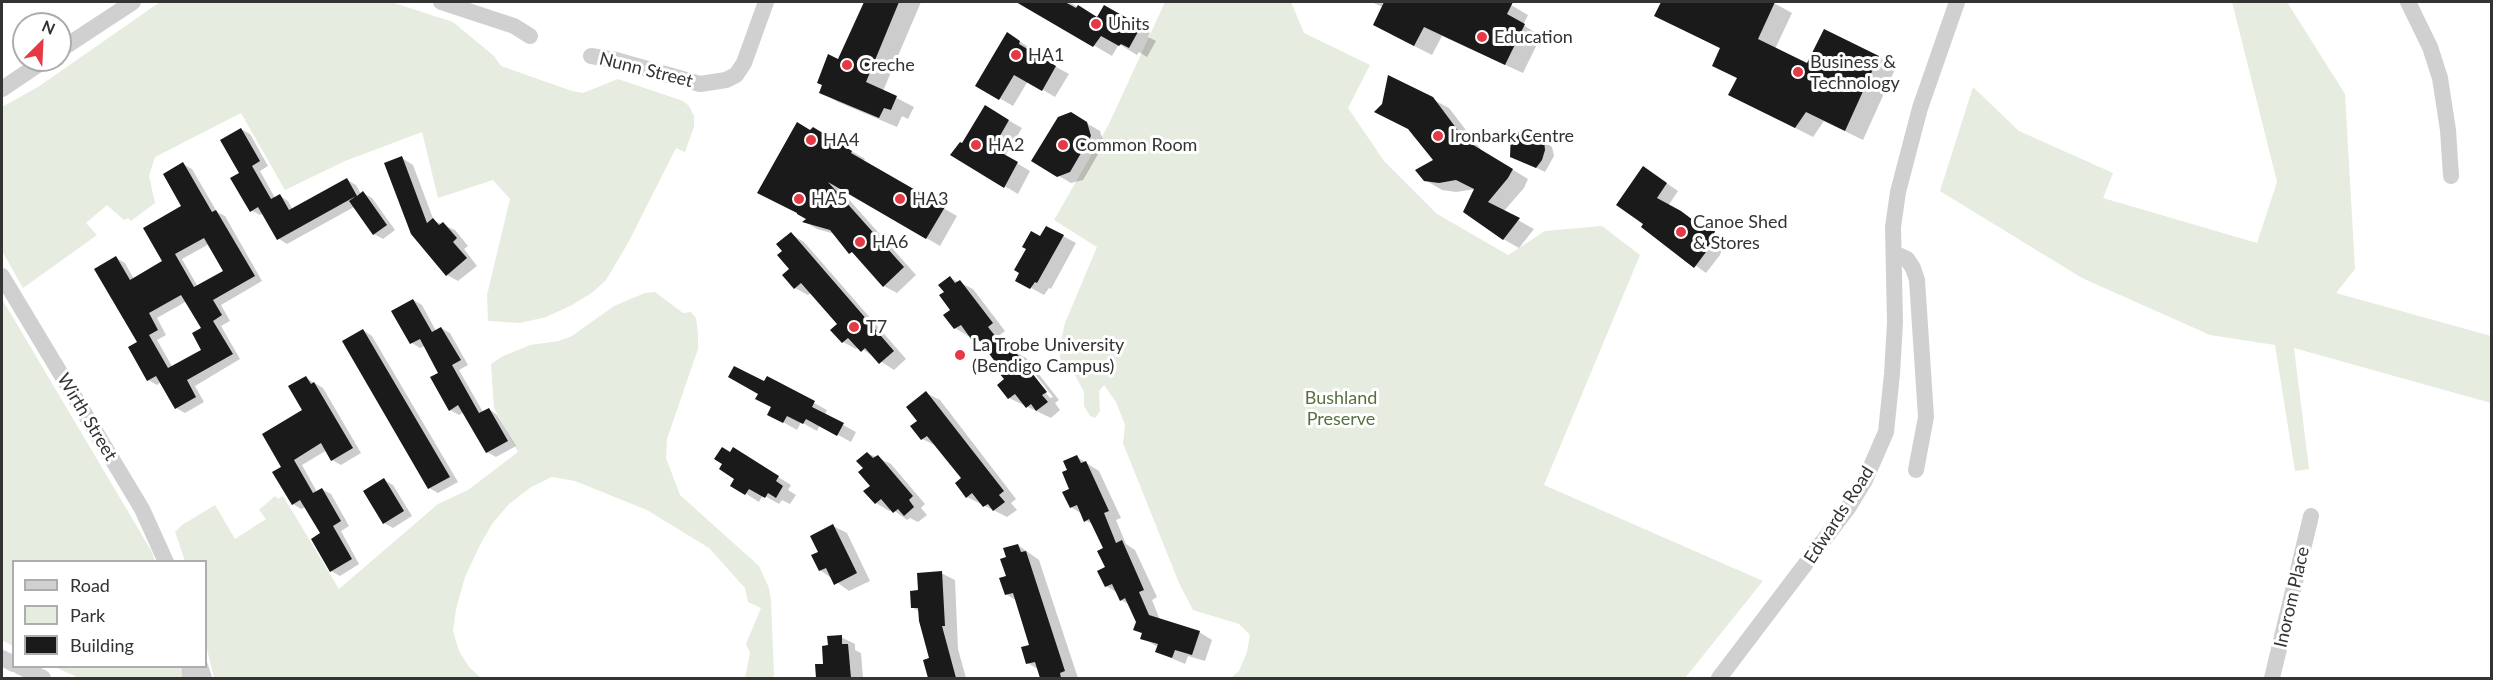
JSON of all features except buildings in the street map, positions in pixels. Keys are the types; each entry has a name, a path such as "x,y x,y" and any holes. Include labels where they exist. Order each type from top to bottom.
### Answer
{"street":[{"path":"72,42 133,2"},
{"path":"441,2 514,26 530,36"},
{"name":"Nunn Street","path":"591,56 616,60 700,84 714,84 736,75 752,46 766,2"},
{"name":"Edwards Road","path":"1719,678 1823,544 1848,508 1876,457 1886,432 1895,323 1894,212 1920,108 1957,2"},
{"path":"2408,2 2430,46 2440,78 2448,130 2451,176"},
{"path":"2,89 27,72"},
{"path":"1894,253 1907,259 1917,280 1926,417 1916,470"},
{"name":"Wirth Street","path":"2,276 142,509 166,560"},
{"name":"Inorom Place","path":"2272,678 2311,516"},
{"path":"23,668 43,678"}],"green space":[{"path":"160,2 391,2 453,22 494,56 501,66 572,91 583,93 618,79 683,101 689,106 694,116 694,127 685,152 676,148 628,243 606,280 593,292 572,305 546,317 520,323 488,321 487,295 510,199 493,180 438,198 422,132 345,161 285,190 241,113 155,157 149,176 155,203 131,221 128,218 124,220 107,205 86,223 97,235 23,288 2,251 2,107 60,72 72,72 72,63"},
{"name":"Bushland Preserve","path":"1165,2 1291,2 1304,33 1370,65 1348,108 1384,161 1437,214 1508,255 1545,231 1602,226 1640,255 1544,485 1763,581 1685,678 1231,678 1239,671 1247,652 1250,635 1239,624 1193,610 1179,583 1123,443 1125,425 1116,402 1104,385 1099,391 1100,411 1095,418 1090,416 1084,406 1084,392 1076,377 1060,359 1060,345 1065,323 1097,247 1054,220 1108,126"},
{"path":"2232,2 2287,2 2345,94 2355,269 2336,293 2491,336 2491,403 2294,348 2309,469 2295,471 2275,345 2210,335 2082,278 1940,191 1973,87 2019,131 2113,173 2103,198 2257,243 2277,182"},
{"path":"655,292 683,313 691,312 696,318 698,349 667,439 666,458 680,495 759,566 769,588 771,601 774,675 772,678 745,678 750,653 746,644 761,608 748,602 745,588 709,548 647,510 575,481 552,477 531,487 509,504 492,524 465,577 456,609 453,631 459,651 469,667 481,678 214,678 207,649 207,560 185,560 175,532 182,525 215,505 235,539 266,519 259,510 275,496 278,499 283,496 339,589 438,504 468,490 518,452 494,408 491,364 501,357 530,345 559,341 572,336 614,306 645,293"},
{"path":"2,299 155,560 12,560 12,645 2,640"},
{"path":"57,668 180,668 182,675 181,678 79,678"}],"place":[{"name":"Units","path":"1096,24"},
{"name":"Education","path":"1482,37"},
{"name":"HA1","path":"1016,55"},
{"name":"Creche","path":"847,65"},
{"name":"Business & Technology","path":"1798,72"},
{"name":"Ironbark Centre","path":"1438,136"},
{"name":"HA4","path":"811,140"},
{"name":"HA2","path":"976,145"},
{"name":"Common Room","path":"1063,145"},
{"name":"HA5","path":"799,199"},
{"name":"HA3","path":"900,199"},
{"name":"Canoe Shed & Stores","path":"1681,232"},
{"name":"HA6","path":"860,242"},
{"name":"T7","path":"854,327"},
{"name":"La Trobe University (Bendigo Campus)","path":"960,355"}]}
